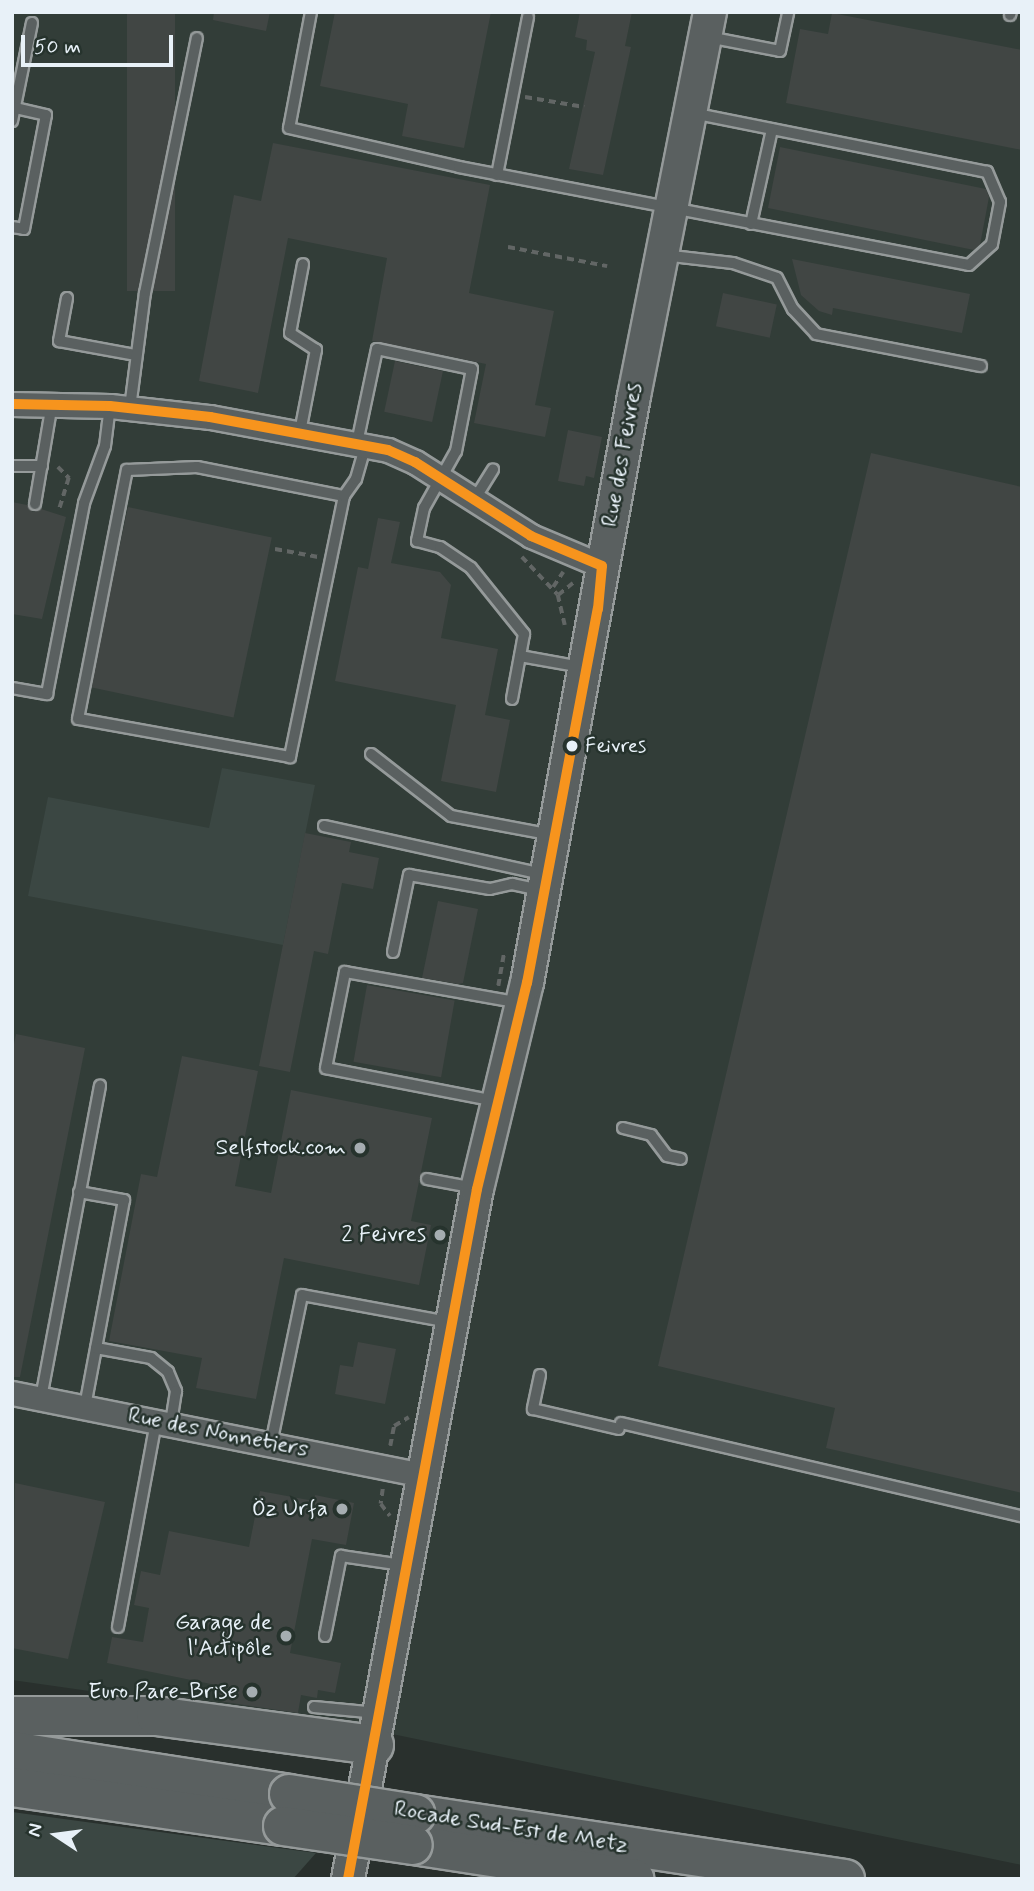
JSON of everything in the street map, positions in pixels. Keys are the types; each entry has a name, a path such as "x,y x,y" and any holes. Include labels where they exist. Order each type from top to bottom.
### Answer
{"highway":[{"path":"12,1716 156,1716 377,1729"},
{"name":"Rocade Sud-Est de Metz","path":"12,1751 286,1810 414,1830 845,1879"},
{"name":"Rocade Sud-Est de Metz","path":"12,1787 286,1810"},
{"name":"Rocade Sud-Est de Metz","path":"414,1830 634,1879"}],"street":[{"name":"Rue des Feivres","path":"348,1879 477,1189 495,1101 523,1004 547,883 602,566 707,25"},
{"path":"12,404 120,407 300,432 362,444 404,456 531,536 602,566"},
{"name":"Rue des Nonnetiers","path":"12,1393 424,1475"}],"lane":[{"path":"311,12 289,128 497,175 969,265 992,244 1000,202 987,173 690,113"},
{"path":"707,25 780,51 788,12"},
{"path":"497,175 528,17"},
{"path":"12,121 32,23"},
{"path":"12,688 47,694 84,503 120,407 135,355 197,38"},
{"path":"12,227 24,229 46,115 15,108"},
{"path":"751,224 772,129"},
{"path":"662,254 733,263 777,278 793,309 816,334 981,366"},
{"path":"300,432 316,350 290,333 303,264"},
{"path":"67,298 59,341 135,355"},
{"path":"344,496 197,467 127,470 78,719 290,757 344,496 360,471 377,349 472,369 456,451 424,508 417,541 440,547 471,568 524,634 512,699"},
{"path":"35,504 52,404"},
{"path":"12,478 16,466 43,463"},
{"path":"474,500 493,469"},
{"path":"520,656 586,668"},
{"path":"371,754 452,816 555,836"},
{"path":"324,826 547,883"},
{"path":"393,953 409,875 490,889 512,884 547,883"},
{"path":"495,1101 326,1068 345,972 523,1004"},
{"path":"41,1398 100,1086"},
{"path":"623,1128 651,1135 667,1156 681,1159"},
{"path":"427,1179 477,1189"},
{"path":"79,1192 124,1200 85,1407"},
{"path":"271,1444 302,1295 451,1322"},
{"path":"96,1348 151,1358 168,1373 176,1391 163,1422 118,1627"},
{"path":"540,1375 533,1409 1022,1516"},
{"path":"325,1636 341,1556 407,1566"},
{"path":"314,1707 377,1729"}],"path":[{"path":"513,95 584,107"},
{"path":"508,247 607,266"},
{"path":"43,463 51,460 69,478 59,511"},
{"path":"275,549 331,560"},
{"path":"517,552 537,570"}],"shaded area":[{"path":"12,12 1022,12 1022,1865 397,1735 12,1680"},
{"path":"222,768 315,785 283,945 28,896 48,797 209,828"},
{"path":"12,1812 316,1853 293,1879 12,1879"}],"building":[{"path":"127,12 175,12 175,291 127,291"},
{"path":"214,12 270,12 266,31 213,20"},
{"path":"335,12 491,12 464,148 402,136 408,104 320,86"},
{"path":"580,12 632,12 625,46 631,47 603,175 569,169 595,52 586,50 587,40 575,37"},
{"path":"832,13 1022,50 1022,150 786,103 800,29 828,34"},
{"path":"273,143 490,185 469,293 554,311 535,405 551,408 545,437 474,423 486,364 372,341 387,258 288,238 258,393 199,381 234,195 261,201"},
{"path":"780,147 986,189 989,197 980,245 974,250 768,208"},
{"path":"792,259 970,294 962,333 833,308 832,315 819,311 801,295"},
{"path":"723,293 777,304 770,338 716,326"},
{"path":"395,361 443,371 432,422 384,412"},
{"path":"568,430 602,437 594,478 586,476 584,486 558,481"},
{"path":"871,453 1022,487 1022,1493 826,1448 835,1408 658,1366"},
{"path":"12,502 27,505 33,512 41,509 66,517 42,619 12,614"},
{"path":"128,507 272,538 234,718 90,687"},
{"path":"378,518 400,522 391,563 440,572 451,585 441,638 498,649 485,715 510,720 496,792 441,781 456,705 335,681 358,567 368,569"},
{"path":"305,833 351,842 349,852 379,858 373,889 342,883 328,954 314,951 290,1072 259,1066"},
{"path":"438,901 478,909 463,983 422,978"},
{"path":"367,985 455,1000 441,1077 353,1062"},
{"path":"16,1034 85,1048 20,1377 12,1377 12,1054"},
{"path":"182,1056 258,1071 235,1186 271,1193 291,1090 432,1118 411,1221 431,1225 419,1285 284,1258 256,1399 196,1388 202,1358 109,1341 141,1174 157,1177"},
{"path":"358,1342 396,1349 385,1404 335,1394 340,1365 353,1367"},
{"path":"15,1483 105,1502 68,1659 12,1648"},
{"path":"260,1491 314,1501 315,1495 354,1503 346,1545 312,1539 290,1653 341,1663 335,1693 318,1690 317,1698 301,1695 298,1713 218,1701 221,1686 107,1663 112,1637 143,1642 149,1608 134,1605 141,1571 160,1575 169,1531 249,1547"}],"transit line":[{"path":"12,404 110,406 210,417 388,450 415,462 531,536 602,566"},
{"path":"348,1879 477,1189 527,983 598,609 602,566"}],"place":[{"name":"Feivres","path":"572,746"},
{"name":"Selfstock.com","path":"360,1148"},
{"name":"2 Feivres","path":"440,1235"},
{"name":"Öz Urfa","path":"342,1509"},
{"name":"Garage de l'Actipôle","path":"286,1636"},
{"name":"Euro Pare-Brise","path":"252,1692"}]}
